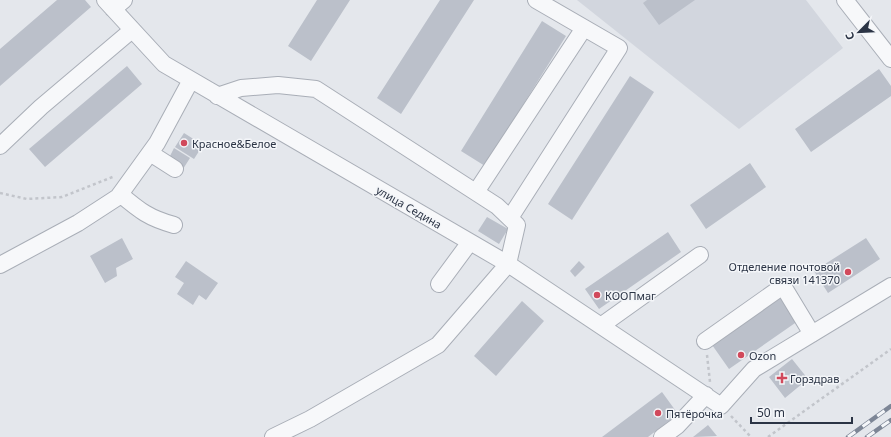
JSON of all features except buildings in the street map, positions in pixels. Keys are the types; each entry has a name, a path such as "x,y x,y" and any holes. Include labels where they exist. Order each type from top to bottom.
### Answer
{"street":[{"path":"510,218 619,48 536,0"},
{"path":"845,0 891,59"},
{"name":"улица Седина","path":"114,3 132,30 164,64 508,264 602,325 708,390 721,406"},
{"path":"476,192 584,28"},
{"path":"0,146 41,107 132,30"},
{"path":"0,265 78,223 120,194 150,153 191,80"},
{"path":"217,96 241,88 278,85 316,89 497,206 517,225 508,264 438,345 310,419 273,437"},
{"path":"150,153 175,169"},
{"path":"120,194 143,213 156,220 174,225"},
{"path":"439,284 470,242"},
{"path":"602,325 700,255"},
{"path":"705,341 783,286 812,334"},
{"path":"721,406 754,369 891,286"},
{"path":"662,437 677,426 708,390"}],"path":[{"path":"0,193 26,199 62,197 120,174"},
{"path":"705,341 708,390"},
{"path":"768,437 891,349"},
{"path":"721,406 752,437"}],"shaded area":[{"path":"577,0 806,0 843,48 739,129"}],"railway":[{"path":"848,437 891,406"},
{"path":"867,437 891,420"}],"place":[{"name":"Красное&Белое","path":"184,143"},
{"name":"Отделение почтовой связи 141370","path":"848,272"},
{"name":"КООПмаг","path":"597,295"},
{"name":"Ozon","path":"741,355"},
{"name":"Горздрав","path":"782,378"},
{"name":"Пятёрочка","path":"658,413"}]}
